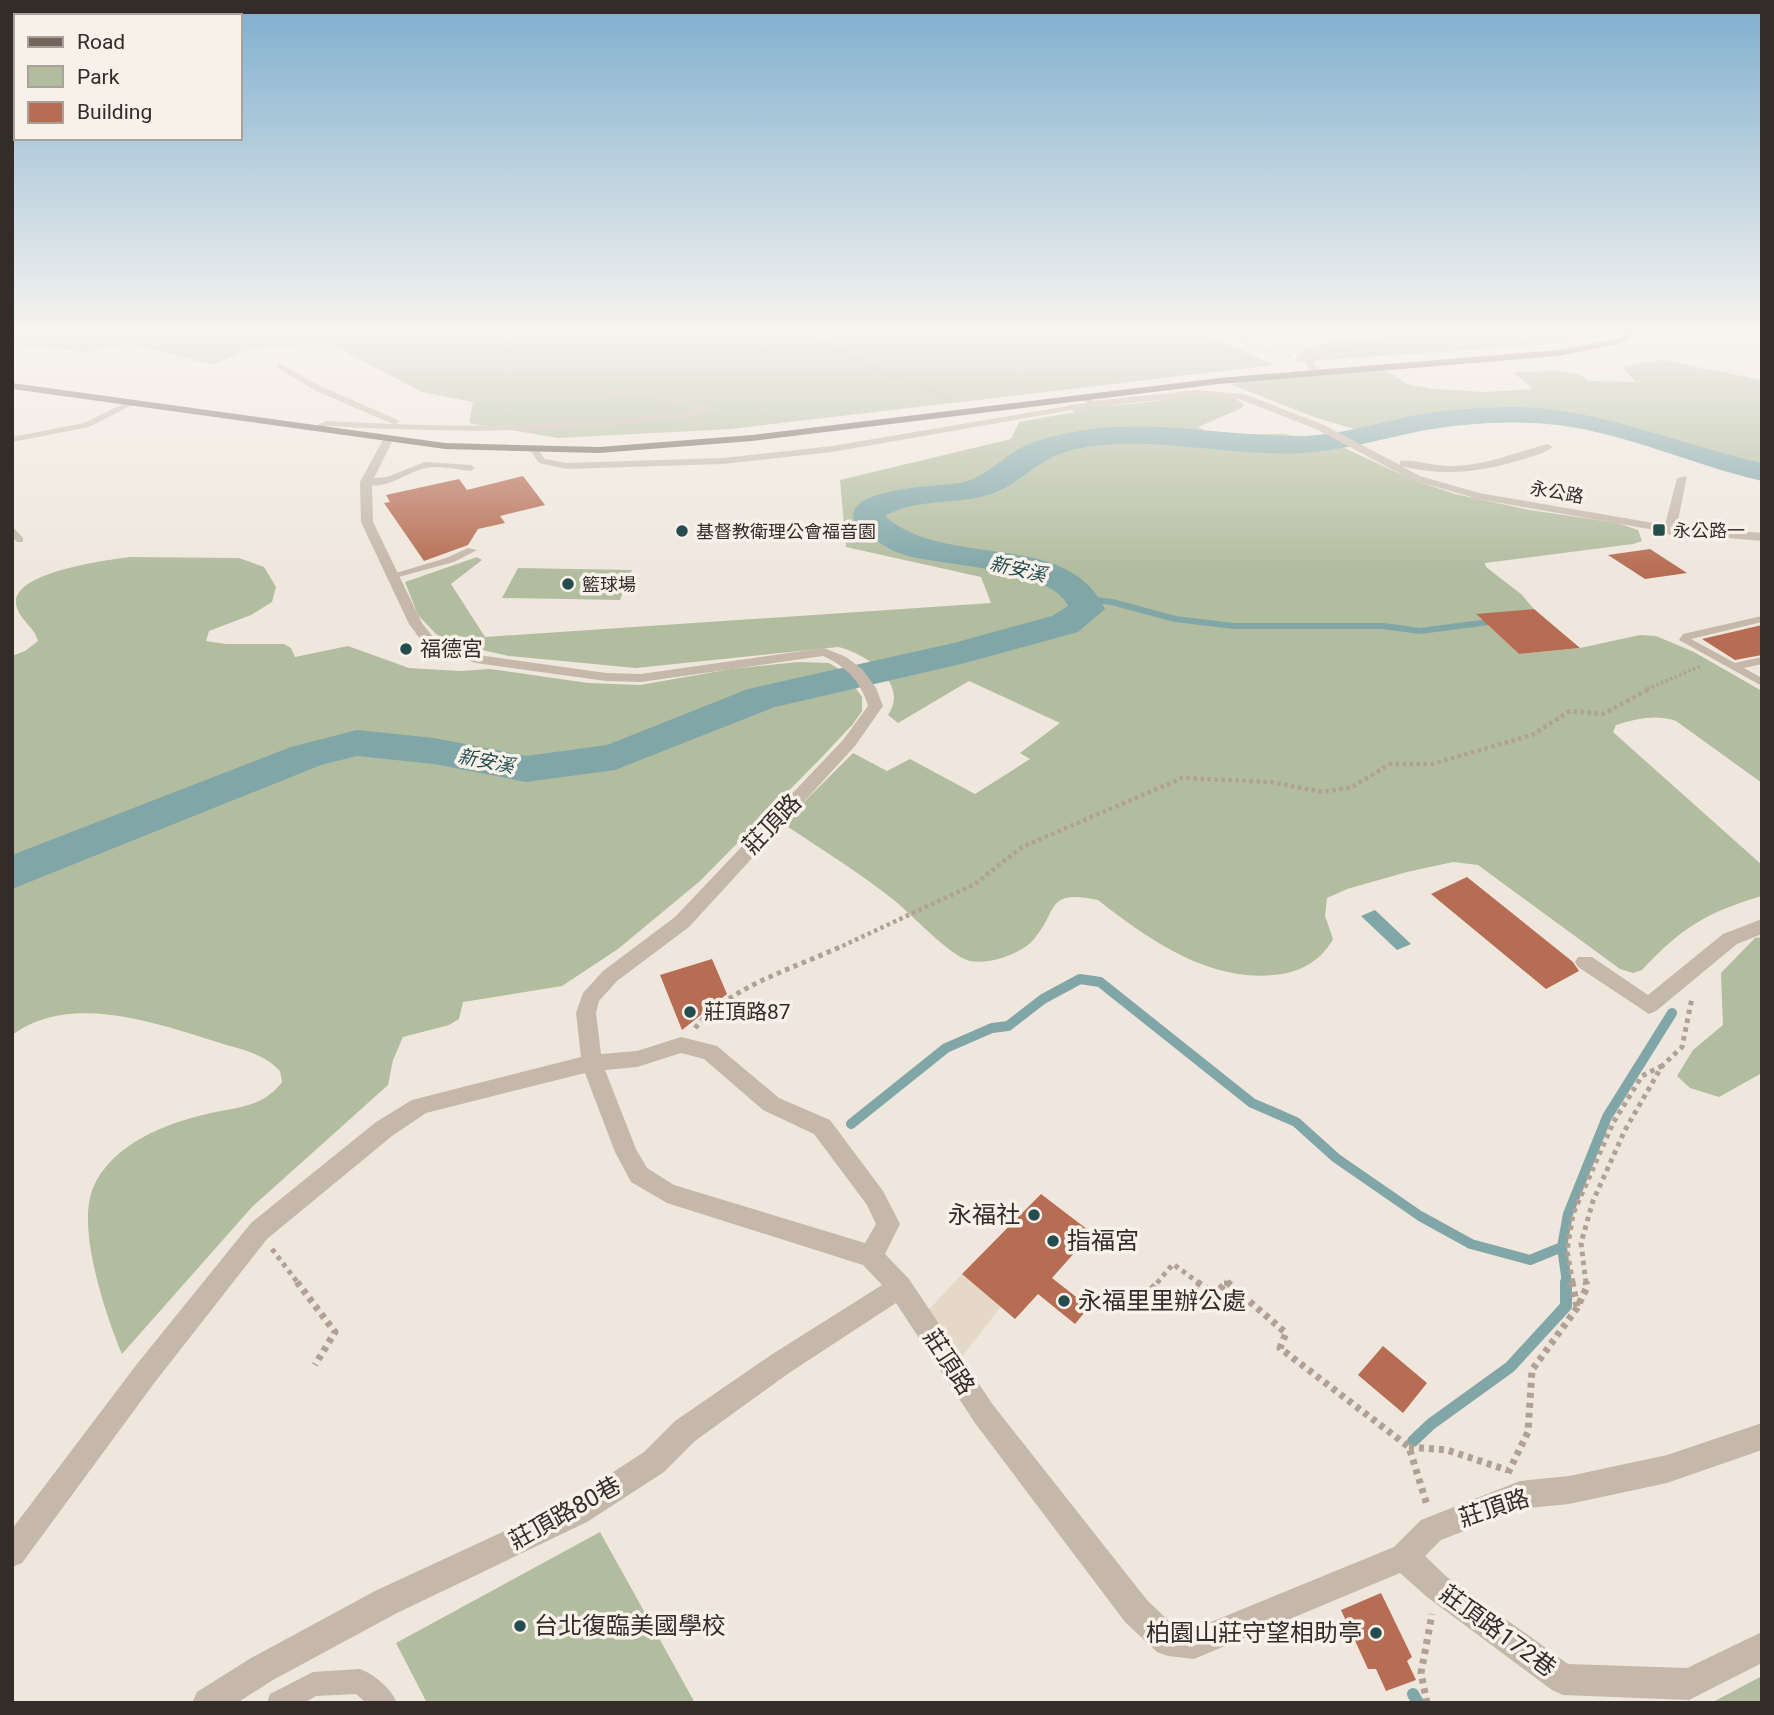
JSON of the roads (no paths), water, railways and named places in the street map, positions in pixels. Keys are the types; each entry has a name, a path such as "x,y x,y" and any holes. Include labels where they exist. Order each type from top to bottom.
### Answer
{"main road":[{"path":"203,413 388,440 534,450 599,450 752,438 979,413"}],"street":[{"path":"1287,413 1320,427 1348,434 1361,445"},
{"path":"1320,427 1332,435 1406,464 1434,469 1497,463 1548,447"},
{"path":"388,440 366,482 367,522 391,576"},
{"name":"永公路","path":"1361,445 1416,478 1478,496 1674,534 1762,537"},
{"path":"1674,534 1683,478"},
{"name":"莊頂路","path":"391,576 416,624 432,645 477,659 606,677 641,678 824,652 842,658 873,691 876,705 849,743 682,922 610,976 590,998 586,1013 592,1063 626,1152 639,1175 667,1193 871,1256 900,1287 984,1414 1136,1611 1168,1641 1194,1644 1404,1557 1432,1530 1520,1495 1569,1490 1667,1469 1762,1436"},
{"path":"1586,962 1649,1006 1730,939 1762,926"},
{"path":"12,1553 146,1373 259,1231 384,1129 420,1106 592,1063 637,1059 681,1045 710,1052 771,1104 822,1127 875,1198 888,1224 871,1256"},
{"name":"莊頂路80巷","path":"208,1703 262,1669 386,1602 577,1512 654,1462 685,1431 780,1364 900,1287"},
{"name":"莊頂路172巷","path":"1404,1557 1437,1587 1563,1679 1689,1684 1762,1647"}],"lane":[{"path":"12,440 86,425 111,413"},
{"path":"374,413 408,428"},
{"path":"316,429 327,423 408,428 535,429 662,418 686,413"},
{"path":"534,450 542,461 566,466 723,461 832,449 1025,413"},
{"path":"366,482 389,480 405,471 425,465 471,468"},
{"path":"425,465 453,478"},
{"path":"391,576 450,560 472,550"},
{"path":"1762,619 1687,636 1685,640 1762,683"},
{"path":"1735,667 1762,660"},
{"path":"279,1703 313,1684 360,1681 385,1703"}],"water":[{"path":"1375,910 1411,944 1397,950 1361,916"}],"waterway":[{"name":"新安溪","path":"12,873 306,756 357,743 434,751 526,769 615,757 762,698 961,653 1065,624 1087,609 1080,594 1064,581 1014,565 911,546 870,521 869,512 883,504 909,496 947,494 984,486 1030,455 1063,443 1106,436 1135,436 1254,444 1311,444 1452,418 1532,415 1610,427 1762,472"},
{"path":"1086,599 1112,602 1175,619 1234,626 1383,626 1420,631 1489,622"},
{"path":"851,1124 946,1048 992,1028 1008,1026 1043,999 1080,979 1100,982 1252,1103 1296,1122 1336,1158 1420,1216 1471,1244 1530,1260 1562,1247"},
{"path":"1562,1247 1568,1214 1607,1117 1672,1013"},
{"path":"1562,1247 1567,1283"},
{"path":"1413,1441 1431,1424 1510,1367 1566,1306 1566,1282"},
{"path":"1413,1694 1418,1703"}],"place":[{"name":"永公路一","path":"1659,530"},
{"name":"基督教衛理公會福音園","path":"682,531"},
{"name":"籃球場","path":"568,584"},
{"name":"福德宮","path":"406,649"},
{"name":"莊頂路87","path":"690,1012"},
{"name":"永福社","path":"1034,1215"},
{"name":"指福宮","path":"1053,1241"},
{"name":"永福里里辦公處","path":"1064,1301"},
{"name":"台北復臨美國學校","path":"520,1626"},
{"name":"柏園山莊守望相助亭","path":"1376,1633"}]}
